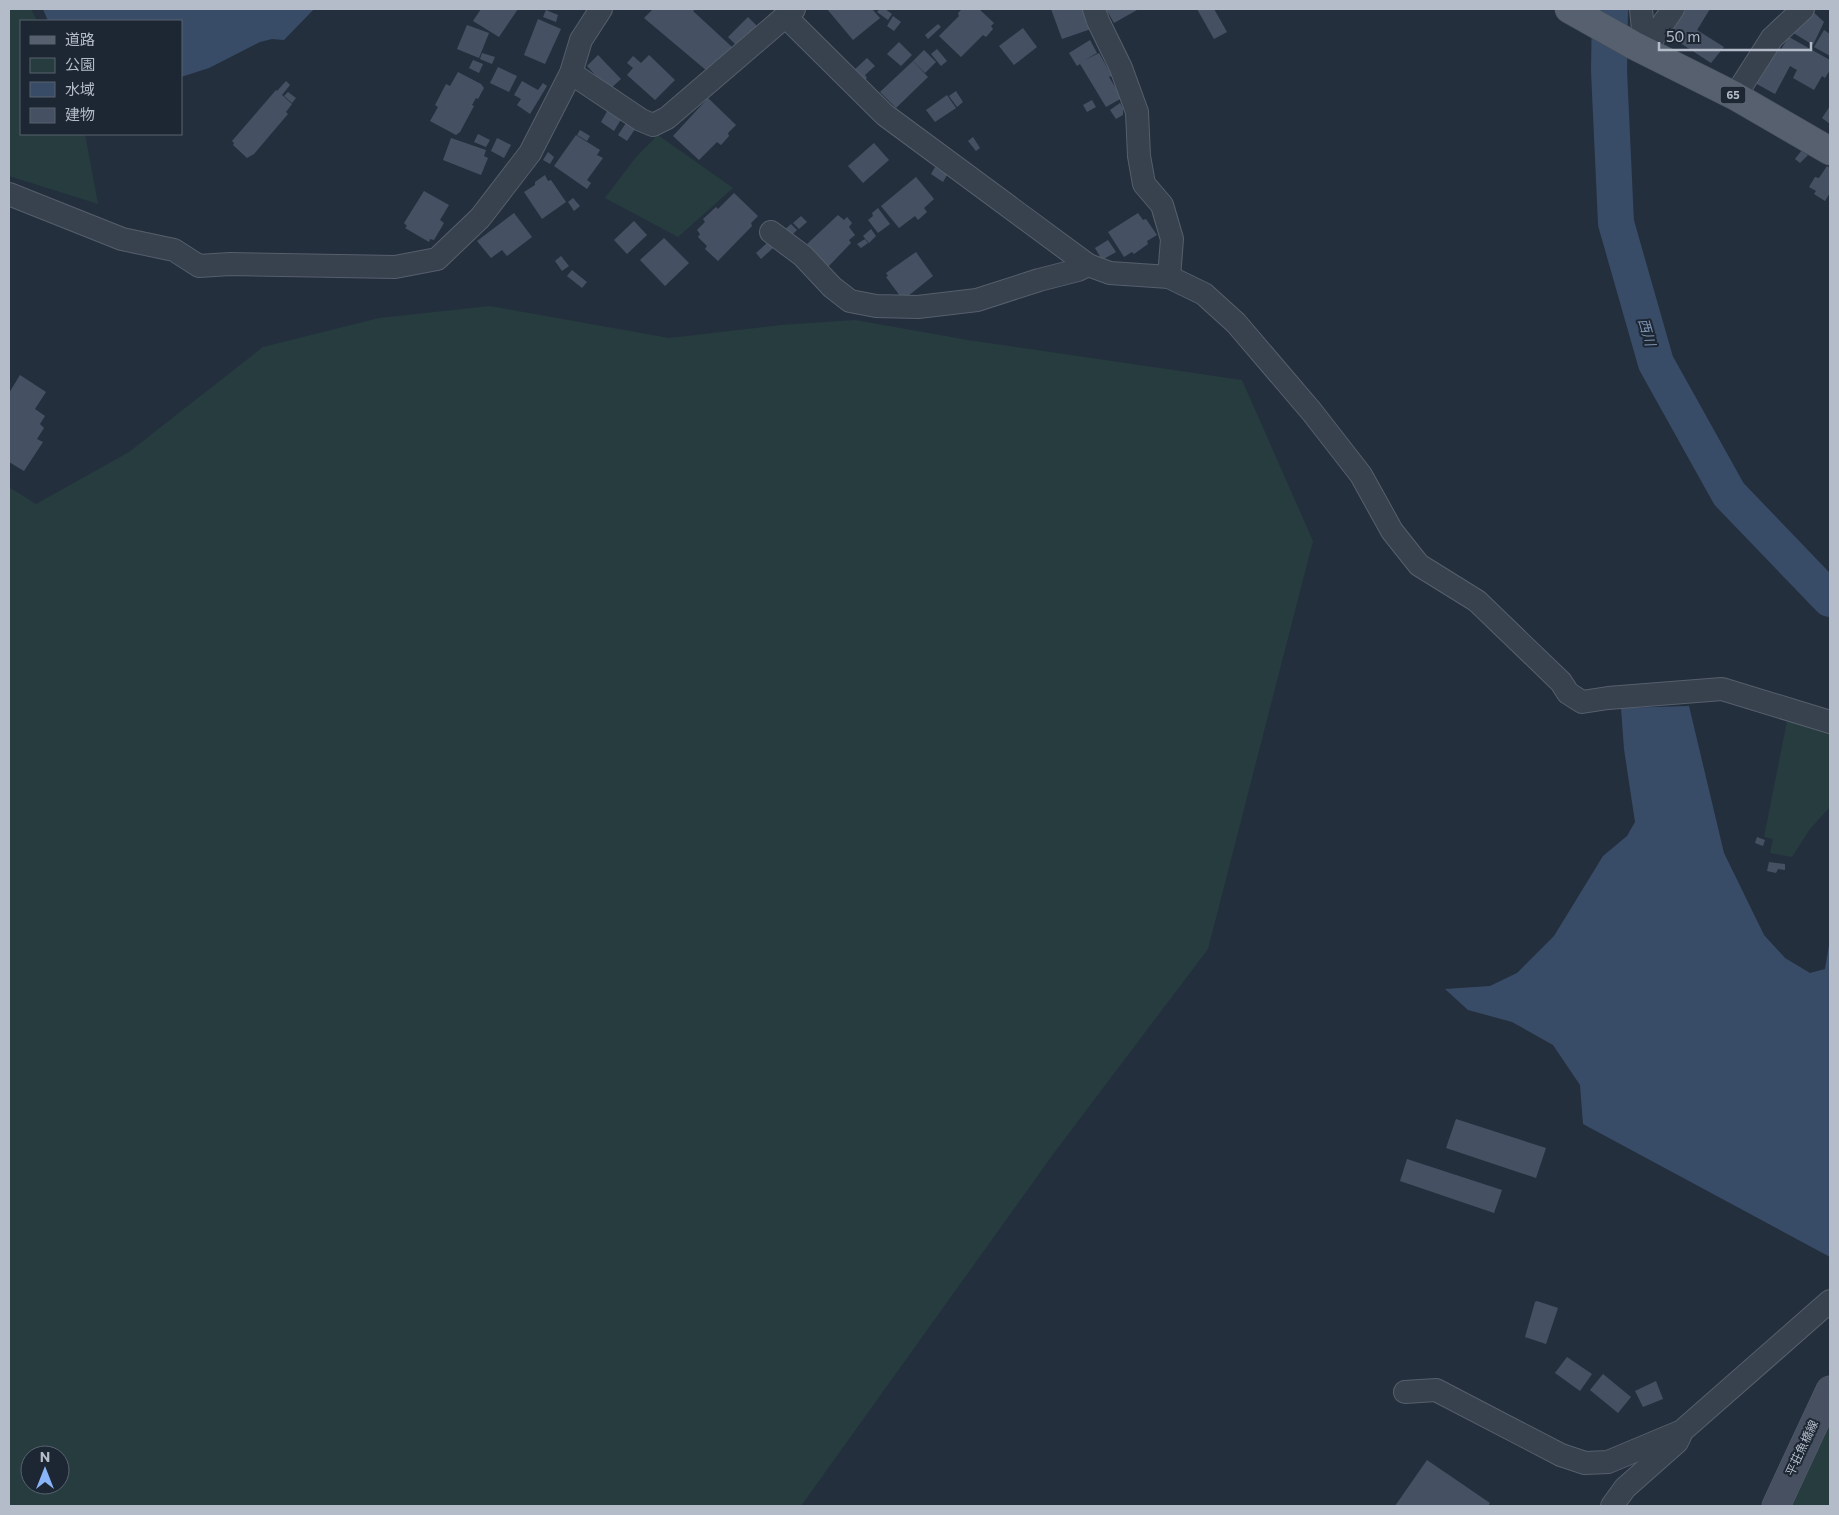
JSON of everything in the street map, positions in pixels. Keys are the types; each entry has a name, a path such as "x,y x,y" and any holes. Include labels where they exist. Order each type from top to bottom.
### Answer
{"main road":[{"name":"65","path":"1573,11 1735,96 1830,151"},
{"name":"平荘魚橋線","path":"1776,1506 1828,1401"}],"street":[{"path":"9,194 122,239 174,250 200,266 230,264 395,267 437,259 480,218 530,152 571,72 581,40 601,9"},
{"path":"1094,9 1121,68 1137,112 1138,156 1144,184 1162,205 1172,238 1170,277"},
{"path":"1639,47 1641,9"},
{"path":"1639,47 1673,9"},
{"path":"1735,96 1772,38 1802,9"},
{"path":"571,72 641,120 653,124 666,118 790,12 885,115 1088,265 1110,273 1170,277 1204,294 1236,323 1312,412 1361,475 1392,531 1419,564 1477,601 1561,682 1568,693 1582,702 1608,698 1722,689 1830,722"},
{"path":"771,232 803,256 832,287 850,301 876,306 918,307 977,300 1039,280 1078,270 1088,265"},
{"path":"1405,1392 1436,1390 1561,1455 1585,1463 1608,1462 1682,1431 1830,1300"},
{"path":"1612,1506 1624,1488 1676,1442 1682,1431"}],"green space":[{"path":"9,9 31,9 36,20 20,20 20,135 85,135 98,204 9,176"},
{"path":"658,135 733,188 678,237 605,198 636,157"},
{"path":"490,306 669,338 781,325 855,320 968,340 1242,380 1313,541 1208,949 1054,1153 801,1506 9,1506 9,487 36,504 129,452 263,347 379,318"},
{"path":"1788,716 1830,732 1830,807 1810,829 1792,857 1770,853 1773,839 1764,837"},
{"path":"1830,1419 1830,1506 1789,1506"}],"water":[{"path":"43,9 314,9 284,40 272,39 260,42 209,68 182,77 182,20 48,20"},
{"path":"1689,706 1724,853 1764,935 1785,958 1810,973 1825,969 1830,939 1830,1257 1583,1124 1580,1085 1553,1045 1512,1022 1468,1010 1445,989 1490,986 1517,973 1554,936 1603,856 1627,836 1635,822 1624,749 1621,708"}],"building":[{"path":"481,9 518,9 499,37 473,21"},
{"path":"653,9 696,9 693,11 732,47 707,71 644,18"},
{"path":"827,9 872,9 880,18 853,40"},
{"path":"880,9 885,9 892,14 888,20 877,12"},
{"path":"962,9 979,9 994,23 991,26 993,29 986,37 983,35 961,57 939,36 959,16 958,13"},
{"path":"1051,9 1084,9 1091,29 1062,39"},
{"path":"1106,9 1136,9 1137,10 1114,23"},
{"path":"1197,9 1214,9 1227,32 1214,39"},
{"path":"1686,9 1710,9 1697,30 1724,47 1711,63 1668,35"},
{"path":"1810,9 1824,22 1813,45 1787,29"},
{"path":"546,10 558,15 556,22 543,17"},
{"path":"893,16 901,22 894,31 887,26"},
{"path":"748,17 761,30 741,50 728,37"},
{"path":"538,19 561,29 545,64 524,55"},
{"path":"938,24 941,27 928,39 925,35"},
{"path":"467,25 489,33 479,58 457,49"},
{"path":"1023,28 1037,47 1014,65 999,46"},
{"path":"1824,30 1830,34 1830,56 1814,47"},
{"path":"1789,37 1830,60 1830,70 1825,78 1822,76 1814,90 1793,78 1797,70 1790,66 1775,94 1755,83 1776,47 1781,49"},
{"path":"1090,40 1097,53 1085,60 1099,53 1112,76 1109,77 1122,98 1106,107 1080,64 1077,66 1069,53"},
{"path":"899,42 912,55 901,66 887,54"},
{"path":"937,49 947,61 941,66 931,54"},
{"path":"924,50 936,62 925,73 913,61"},
{"path":"482,53 495,57 492,64 480,59"},
{"path":"598,55 621,79 609,90 587,66"},
{"path":"649,55 675,80 655,100 627,75 633,68 627,63 633,56 641,63"},
{"path":"867,58 875,66 865,75 867,78 861,83 852,72"},
{"path":"473,60 483,64 479,73 469,68"},
{"path":"913,61 928,77 896,108 880,92"},
{"path":"498,67 517,76 509,92 490,83"},
{"path":"458,72 481,84 484,88 472,105 474,106 460,132 456,135 430,121 438,107 435,105 446,84 450,86"},
{"path":"286,81 290,85 282,95 292,104 286,112 288,114 254,154 247,158 233,145 232,141"},
{"path":"522,81 538,90 543,83 547,86 530,114 517,105 521,99 514,95"},
{"path":"956,91 963,102 957,107 949,96"},
{"path":"288,92 296,98 292,103 284,96"},
{"path":"947,95 956,108 935,122 926,110"},
{"path":"708,98 736,125 728,133 729,136 721,145 717,142 699,160 673,136"},
{"path":"1092,100 1096,107 1087,112 1083,105"},
{"path":"1120,103 1123,108 1123,115 1116,119 1110,110"},
{"path":"1830,106 1830,124 1822,118"},
{"path":"609,108 623,116 614,131 601,122"},
{"path":"628,120 637,126 627,141 618,135"},
{"path":"580,130 590,136 587,141 577,135"},
{"path":"478,134 490,140 486,147 474,142"},
{"path":"576,135 600,150 597,155 603,158 587,180 591,183 587,189 554,166"},
{"path":"973,137 980,148 976,151 968,141"},
{"path":"451,138 486,150 484,156 488,158 481,175 443,160"},
{"path":"497,138 511,145 504,158 491,151"},
{"path":"874,143 889,160 863,183 848,166"},
{"path":"1802,150 1808,155 1800,163 1795,159"},
{"path":"548,152 554,157 550,164 543,160"},
{"path":"1827,166 1830,168 1830,193 1825,201 1814,194 1816,191 1809,187 1815,177 1819,178"},
{"path":"935,167 947,175 943,182 931,174"},
{"path":"545,175 548,181 551,180 566,202 542,219 524,192"},
{"path":"916,177 934,199 924,208 927,212 918,220 915,216 899,228 881,206"},
{"path":"424,191 449,205 440,220 444,223 434,240 430,239 429,242 405,228 407,226 404,223"},
{"path":"734,193 758,216 751,223 752,226 718,261 705,249 707,246 698,237 700,234 697,230 705,222 703,219 716,207 718,209"},
{"path":"573,198 580,206 574,211 568,202"},
{"path":"878,208 890,224 878,233 868,220"},
{"path":"514,213 532,237 507,256 502,250 491,258 477,241"},
{"path":"1138,213 1143,220 1146,219 1157,235 1147,241 1148,244 1134,254 1132,252 1124,257 1108,232"},
{"path":"838,215 844,220 847,217 852,223 849,227 855,235 849,240 851,243 826,269 807,244"},
{"path":"801,216 807,222 799,229 793,223"},
{"path":"634,221 647,235 627,254 614,240"},
{"path":"791,224 797,230 789,238 783,231"},
{"path":"871,229 876,236 869,243 863,236"},
{"path":"664,238 689,263 665,286 640,260"},
{"path":"865,239 868,243 861,248 857,244"},
{"path":"1108,240 1116,252 1102,260 1095,248"},
{"path":"768,242 773,248 761,259 756,253"},
{"path":"916,252 933,276 903,300 886,277 888,276 886,273"},
{"path":"561,256 569,266 562,271 555,261"},
{"path":"572,270 587,282 582,288 567,276"},
{"path":"20,375 46,392 35,409 45,416 40,424 44,428 37,439 43,442 24,471 9,462 9,393"},
{"path":"1757,837 1765,840 1763,846 1755,843"},
{"path":"1769,862 1785,864 1785,870 1778,869 1776,873 1767,871"},
{"path":"1456,1119 1546,1148 1536,1178 1446,1148"},
{"path":"1407,1159 1502,1190 1494,1213 1400,1181"},
{"path":"1535,1302 1558,1308 1546,1344 1525,1337"},
{"path":"1567,1357 1592,1374 1580,1391 1555,1373"},
{"path":"1603,1374 1631,1397 1618,1413 1590,1390"},
{"path":"1656,1381 1663,1399 1643,1407 1635,1391"},
{"path":"1427,1460 1490,1503 1488,1506 1395,1506"}],"waterway":[{"name":"西川","path":"1610,9 1609,71 1616,223 1656,363 1729,494 1830,599"}]}
